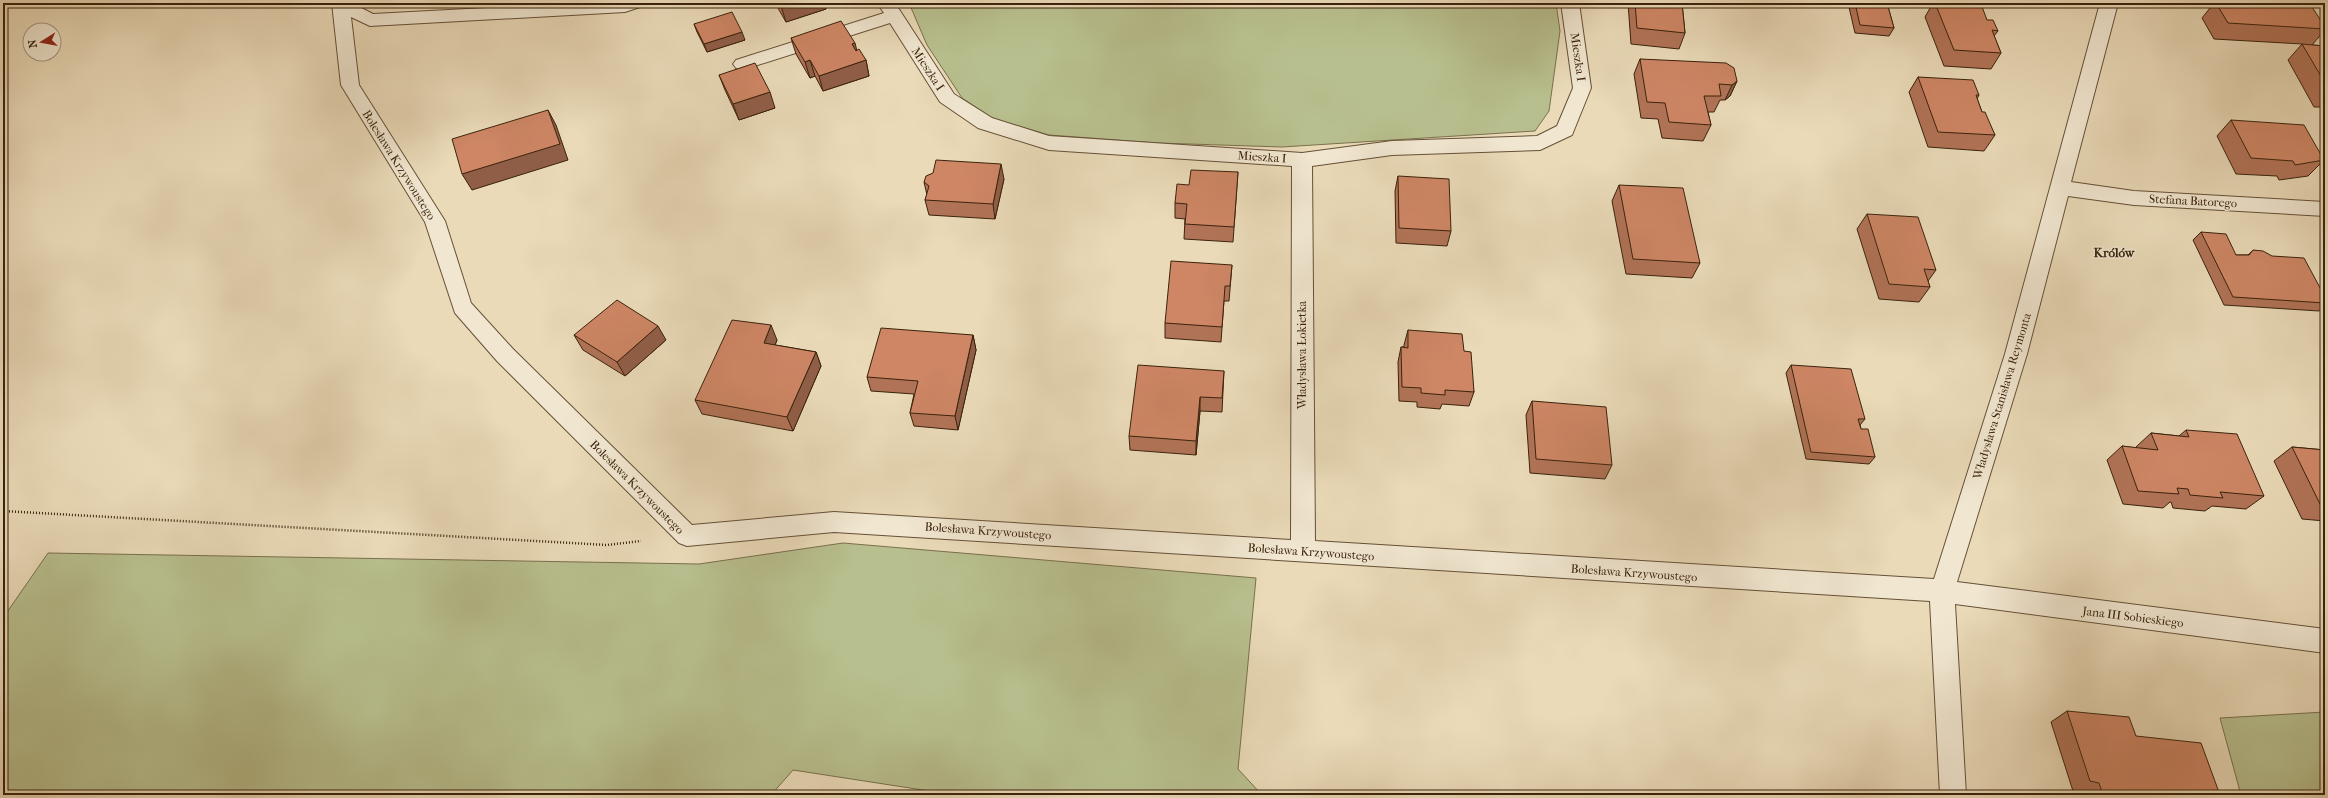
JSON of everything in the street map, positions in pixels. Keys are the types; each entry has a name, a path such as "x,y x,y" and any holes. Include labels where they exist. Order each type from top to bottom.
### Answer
{"street":[{"path":"341,3 370,20 629,4"},
{"name":"Bolesława Krzywoustego","path":"341,3 350,85 435,221 462,307 504,355 687,536 834,522 1942,590"},
{"name":"Mieszka I","path":"890,9 947,98 985,123 1049,143 1302,160 1392,148 1540,143 1565,130 1582,88 1570,3"},
{"name":"Władysława Stanisława Reymonta","path":"1953,795 1942,590 2016,354 2062,188 2109,3"},
{"path":"742,64 890,9"},
{"name":"Władysława Łokietka","path":"1302,160 1303,551"},
{"name":"Stefana Batorego","path":"2062,188 2134,198 2325,209"},
{"name":"Jana III Sobieskiego","path":"1942,590 2325,641"}],"path":[{"path":"3,511 607,544 687,536"}],"green space":[{"path":"909,3 1556,3 1560,31 1549,111 1535,131 1282,147 1158,143 1049,135 994,119 962,98 927,45"},
{"path":"843,543 1256,578 1238,769 1262,795 937,795 936,792 793,770 771,795 3,795 3,618 48,553 699,564"},
{"path":"2325,712 2325,795 2241,795 2220,718"}],"building":[{"path":"779,3 791,3 781,6"},
{"path":"1635,3 1682,3 1685,33 1637,28"},
{"path":"1855,3 1887,3 1894,28 1860,25"},
{"path":"1935,3 1981,4 1987,20 1993,20 1998,31 1992,30 2001,53 1954,50"},
{"path":"2216,3 2312,7 2325,29 2228,23"},
{"path":"732,12 742,32 704,44 694,24"},
{"path":"841,21 855,43 852,44 856,51 859,49 866,60 819,76 810,60 805,62 791,38"},
{"path":"2302,44 2325,46 2325,83"},
{"path":"1640,59 1726,63 1734,68 1737,81 1732,85 1719,84 1721,96 1704,96 1711,125 1669,122 1665,103 1647,102"},
{"path":"755,63 770,92 733,104 719,75"},
{"path":"1918,77 1973,80 1979,95 1976,95 1982,112 1985,112 1995,135 1938,132"},
{"path":"548,110 560,144 462,174 452,139"},
{"path":"2231,120 2304,125 2324,160 2295,165 2293,161 2251,158"},
{"path":"936,160 1001,164 993,204 925,200 929,186 924,182 926,176 933,173"},
{"path":"1191,170 1238,172 1234,227 1185,224 1187,204 1175,203 1177,184 1189,185"},
{"path":"1398,176 1449,179 1451,231 1399,228"},
{"path":"1619,185 1683,188 1700,263 1633,259"},
{"path":"1867,214 1918,217 1936,270 1924,269 1930,287 1889,284"},
{"path":"2201,232 2226,234 2236,255 2249,255 2253,250 2263,251 2272,256 2304,258 2325,297 2325,303 2233,297"},
{"path":"1171,261 1232,265 1230,286 1225,286 1222,327 1165,323"},
{"path":"617,300 658,326 617,362 574,335"},
{"path":"732,320 771,325 764,343 816,352 787,417 695,400"},
{"path":"881,328 973,335 955,416 910,413 918,381 867,377"},
{"path":"1408,330 1462,334 1464,351 1471,352 1474,392 1445,390 1445,395 1421,393 1421,388 1402,387 1401,347 1408,348"},
{"path":"1138,365 1224,371 1222,398 1200,397 1196,441 1129,436"},
{"path":"1791,365 1851,369 1865,419 1858,419 1861,429 1868,429 1875,457 1811,452"},
{"path":"1532,401 1606,407 1612,465 1536,459"},
{"path":"2186,430 2237,434 2264,496 2220,492 2223,498 2190,495 2188,489 2177,488 2179,494 2138,491 2122,446 2158,450 2151,433 2189,437"},
{"path":"2292,447 2325,450 2325,507 2321,506"},
{"path":"2067,711 2129,717 2136,736 2201,743 2220,795 2103,795 2099,783 2090,781"}],"district":[{"name":"Królów","path":"2114,252"}]}
